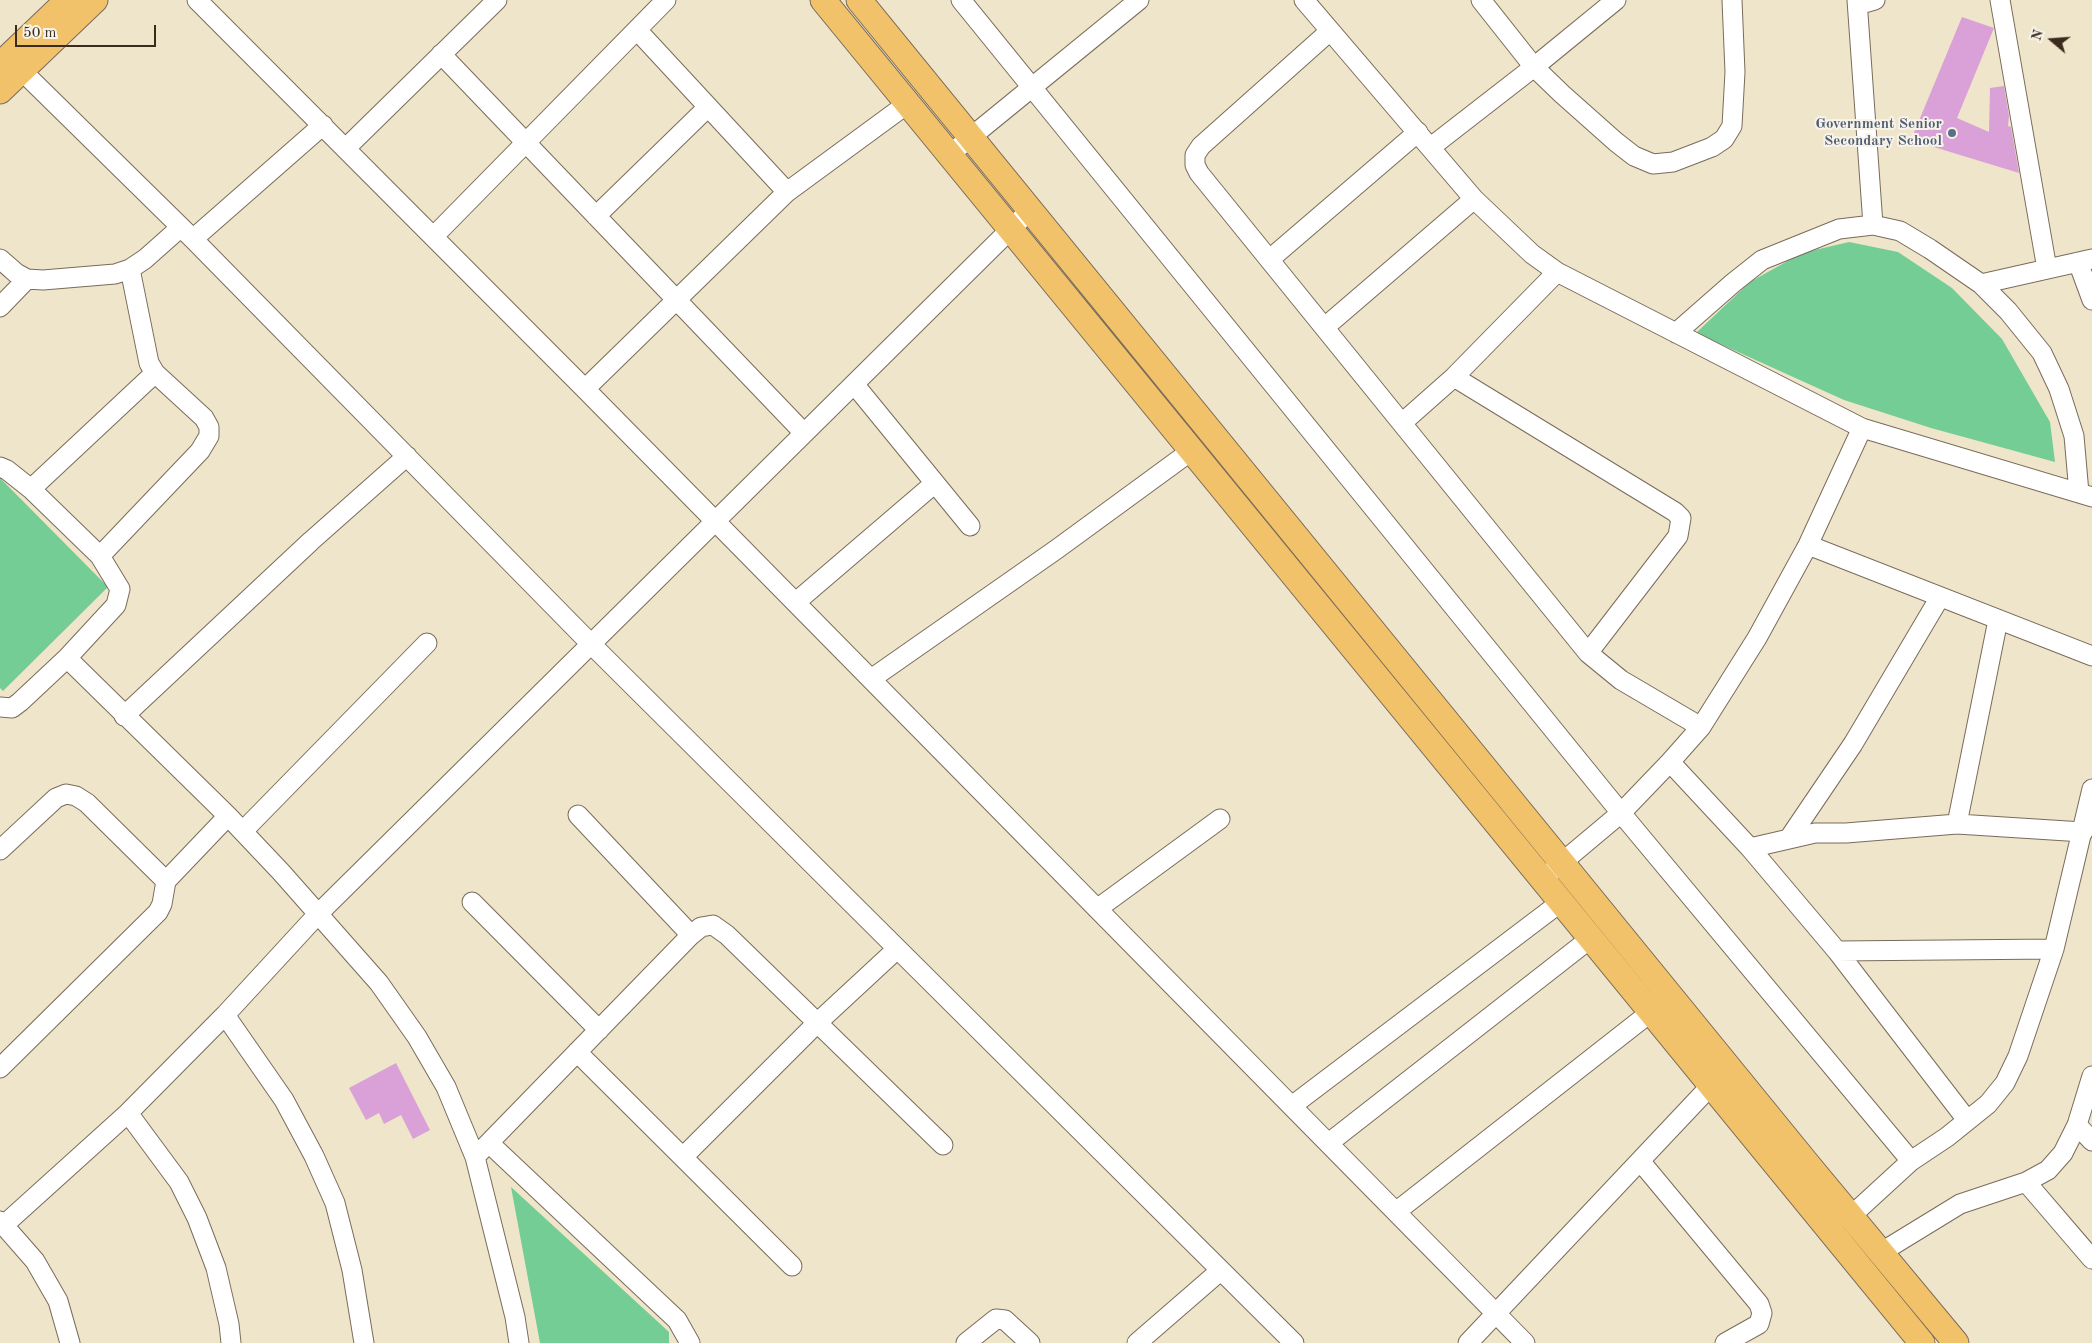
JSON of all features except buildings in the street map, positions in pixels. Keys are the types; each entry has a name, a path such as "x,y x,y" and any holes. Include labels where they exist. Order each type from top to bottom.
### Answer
{"main road":[{"path":"0,91 10,68 68,0"},
{"path":"10,68 95,0"},
{"path":"823,0 1922,1343"},
{"path":"859,0 1729,1068 1956,1343"}],"street":[{"path":"197,0 434,236 1097,909 1330,1142 1526,1343"},
{"path":"346,148 497,0"},
{"path":"961,0 1621,813 1911,1161"},
{"path":"949,155 1139,0"},
{"path":"1304,0 1474,199 1532,254 1556,272 1676,334 1862,428 2086,495 2074,436 2059,388 2042,353 2008,311 1981,284 1930,248 1900,231 1873,225 1840,229 1762,260 1732,283 1676,334"},
{"path":"1481,0 1534,67 1562,94 1634,156 1653,164 1673,162 1718,143 1724,139 1732,126 1735,72 1732,0"},
{"path":"1430,147 1534,67 1616,0"},
{"path":"2000,0 2047,269"},
{"path":"1863,2 1873,225"},
{"path":"434,236 637,30 657,3"},
{"path":"637,30 787,192"},
{"path":"1330,31 1200,146 1195,155 1195,165 1199,173 1588,653 1621,680 1700,727"},
{"path":"441,54 804,434"},
{"path":"10,68 187,233 591,644 1294,1343"},
{"path":"585,389 787,192 907,104"},
{"path":"596,216 708,106"},
{"path":"0,259 16,273 28,279 43,280 100,276 130,269 187,233 323,124"},
{"path":"1270,259 1418,132"},
{"path":"1325,327 1474,199"},
{"path":"70,1343 58,1300 36,1261 2,1223 128,1112 225,1015 318,914 1030,210"},
{"path":"1981,284 2085,260 2092,300"},
{"path":"100,556 200,451 209,436 209,427 204,418 155,373 148,363 130,269"},
{"path":"1402,423 1454,377 1556,272"},
{"path":"0,307 28,279"},
{"path":"31,489 155,373"},
{"path":"1454,377 1681,518 1678,536 1588,653"},
{"path":"854,384 970,526"},
{"path":"1543,879 1621,813 1670,762 1700,727 1756,638 1808,545 1862,428"},
{"path":"871,679 1057,549 1191,452"},
{"path":"124,716 311,541 407,456"},
{"path":"0,467 7,470 31,489 100,556 120,588 116,605 66,658 12,708 0,706"},
{"path":"796,602 935,484"},
{"path":"1808,545 2092,656"},
{"path":"1790,837 1853,744 1940,597"},
{"path":"1957,824 1998,620"},
{"path":"243,831 427,644"},
{"path":"66,658 243,831 379,983 417,1037 446,1087 475,1157 515,1317 519,1343"},
{"path":"1670,762 1750,848 1837,951 1968,1120"},
{"path":"1851,1216 1911,1161 1988,1104 2005,1082 2015,1062 2054,949 2092,789"},
{"path":"0,850 56,798 66,794 76,796 87,803 166,882"},
{"path":"578,815 692,935"},
{"path":"0,1068 158,912 162,904 166,882 228,816"},
{"path":"1097,909 1220,819"},
{"path":"1750,848 1790,837 1816,833 1846,833 1957,824 2083,832"},
{"path":"472,902 599,1030"},
{"path":"1293,1105 1561,902"},
{"path":"475,1157 692,935 701,927 712,925 727,935 942,1145"},
{"path":"1330,1142 1591,938"},
{"path":"683,1158 816,1024 897,949"},
{"path":"1837,951 2054,949"},
{"path":"1398,1211 1651,1012"},
{"path":"225,1015 284,1100 314,1156 335,1203 352,1270 364,1343"},
{"path":"577,1052 792,1266"},
{"path":"1468,1343 1729,1068"},
{"path":"1880,1252 1960,1204 2026,1182 2048,1170 2063,1153 2077,1124 2092,1076"},
{"path":"128,1112 179,1182 197,1218 216,1268 229,1324 231,1343"},
{"path":"2077,1124 2092,1141"},
{"path":"488,1143 677,1320 690,1343"},
{"path":"1640,1162 1759,1304 1762,1313 1759,1324 1725,1343"},
{"path":"2026,1182 2092,1259"},
{"path":"1137,1343 1220,1271"},
{"path":"966,1343 996,1319 1005,1320 1030,1343"}],"green space":[{"path":"1849,242 1898,252 1952,288 2002,339 2050,422 2055,462 1931,428 1844,400 1696,333 1750,282 1802,253"},
{"path":"0,478 108,587 3,691 0,688"},
{"path":"511,1187 669,1332 669,1343 540,1343"}],"place":[{"name":"Government Senior Secondary School","path":"1952,133"}]}
